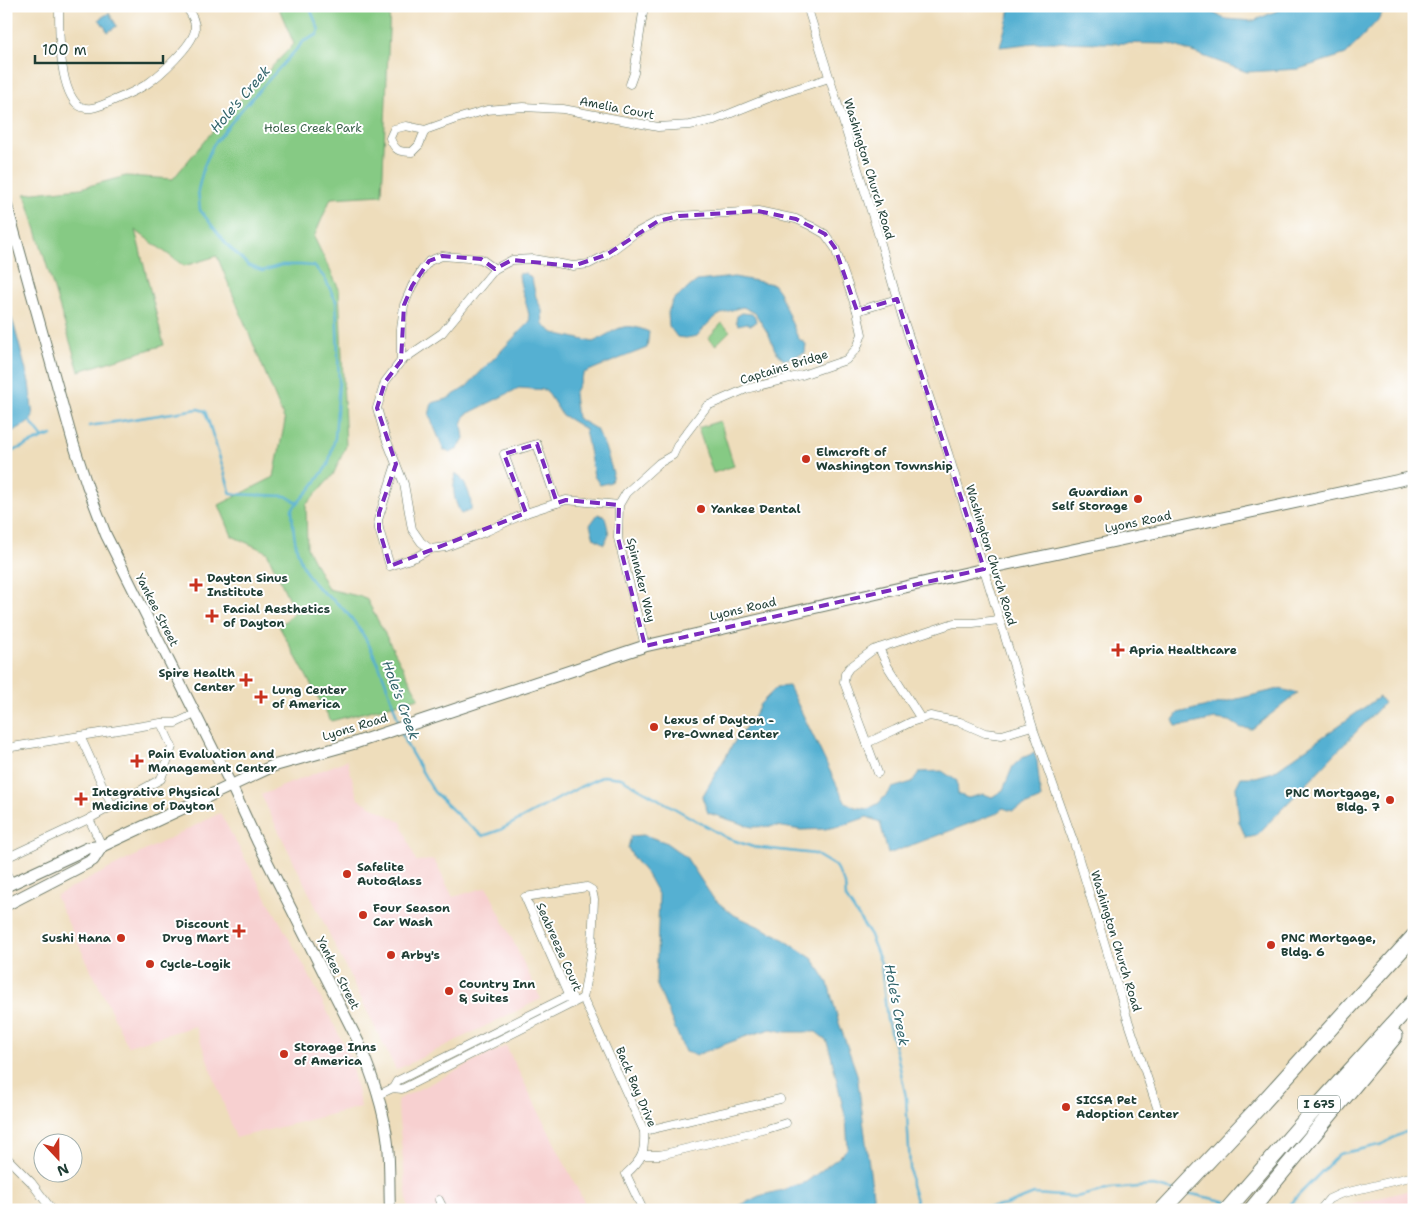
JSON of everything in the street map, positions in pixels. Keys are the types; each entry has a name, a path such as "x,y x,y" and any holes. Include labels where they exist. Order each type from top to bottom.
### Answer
{"highway":[{"path":"1162,1210 1258,1108 1414,936"},
{"name":"I 675","path":"1227,1210 1307,1118 1414,1001"},
{"path":"1251,1210 1414,1013"},
{"path":"1175,1210 1258,1108"}],"main road":[{"name":"Lyons Road","path":"8,881 88,848 102,846 273,766 355,743 645,646 984,569 1414,476"},
{"name":"Lyons Road","path":"6,905 93,860 102,846"}],"street":[{"path":"59,6 63,69 69,90 77,104 85,108 100,106 146,85 185,49 195,29 193,18 185,6"},
{"name":"Washington Church Road","path":"807,6 1032,726 1074,843 1127,1018 1158,1110"},
{"path":"630,84 634,73 643,9"},
{"name":"Amelia Court","path":"425,130 420,145 412,152 402,152 394,147 390,138 394,129 406,126 425,130 487,110 523,107 563,109 658,127 690,125 714,120 771,97 829,78"},
{"name":"Yankee Street","path":"6,202 72,439 94,505 116,557 359,1043 378,1095 388,1144 390,1210"},
{"name":"Captains Bridge","path":"495,268 512,260 533,259 573,266 589,264 606,255 634,234 658,221 679,216 758,211 796,219 811,226 825,234 835,248 857,311 862,334 856,348 846,360 802,375 746,389 707,406 678,444 672,455 658,463 626,492 618,506"},
{"path":"6,244 18,241"},
{"path":"402,361 401,329 404,305 412,286 429,261 442,256 481,259 495,268 442,333 402,361 386,382 378,408 385,436 404,484 412,529 421,542 430,549"},
{"path":"857,311 897,299"},
{"path":"526,513 504,454 537,444 557,503"},
{"path":"396,464 378,520 390,566 416,558 430,549 446,547 526,513 566,500 618,506"},
{"name":"Spinnaker Way","path":"618,506 618,538 645,646"},
{"path":"878,773 844,682 845,674 849,668 873,650 954,623 973,624 999,620"},
{"path":"879,648 888,667 922,718"},
{"path":"6,748 161,723 176,723 195,714"},
{"path":"867,743 911,722 930,716 960,722 985,733 1002,735 1032,726"},
{"path":"6,858 89,819 161,779 172,747 161,723"},
{"path":"80,736 112,806"},
{"path":"89,819 102,846"},
{"name":"Seabreeze Court","path":"572,1004 525,897 587,887 592,890 594,899 592,947 583,998"},
{"path":"394,1088 397,1081 568,996 583,998"},
{"path":"378,1095 394,1088 402,1089 583,998"},
{"name":"Back Bay Drive","path":"583,998 644,1131 645,1148 642,1155"},
{"path":"481,1040 485,1047"},
{"path":"644,1131 780,1099"},
{"path":"644,1210 626,1174 637,1165 642,1155 660,1155 786,1123"},
{"path":"6,1157 31,1182 52,1210"},
{"path":"1320,1210 1329,1199 1340,1194 1414,1176"},
{"path":"439,1200 444,1210"}],"highlighted area":[{"path":"758,211 796,219 825,234 835,248 857,311 897,299 984,569 645,646 618,538 619,505 566,500 557,503 537,444 504,454 526,513 390,566 379,529 379,513 396,464 377,408 385,382 401,361 404,305 412,286 429,261 442,256 481,259 495,269 512,260 573,266 606,255 658,221 679,216"}],"shaded area":[{"path":"347,760 358,799 401,822 416,861 434,860 453,897 487,887 541,999 396,1070 261,795"},
{"path":"220,813 309,975 349,1055 361,1107 236,1138 195,1026 128,1046 55,896"},
{"path":"506,1046 588,1210 408,1210 397,1100"},
{"path":"1414,1189 1414,1210 1337,1210 1339,1208"}],"green space":[{"name":"Holes Creek Park","path":"278,6 390,6 382,195 331,198 314,237 339,289 346,446 333,475 306,505 307,548 328,589 366,598 419,698 331,721 279,626 295,613 267,552 232,536 219,505 274,477 285,421 217,256 184,266 135,230 164,345 79,371 25,194 81,188 126,176 173,179 230,110 294,44"},
{"path":"722,323 730,331 716,345 708,338"},
{"path":"720,421 734,466 713,473 698,428"}],"water":[{"path":"1011,6 1200,6 1225,19 1253,21 1288,6 1386,6 1378,20 1346,54 1299,69 1247,72 1170,44 1044,42 1000,47"},
{"path":"109,13 117,26 108,32 99,19"},
{"path":"526,273 532,279 536,297 542,310 543,325 554,333 593,342 620,328 640,328 649,332 647,348 584,373 574,394 577,418 596,429 605,447 613,473 611,482 600,485 594,476 585,429 562,415 546,390 519,388 465,415 462,425 464,438 458,449 450,453 444,450 429,415 432,403 447,399 466,387 530,321 519,274"},
{"path":"734,277 773,284 779,292 798,338 806,344 805,353 784,360 775,350 769,335 755,313 743,307 728,311 717,317 707,324 697,336 677,337 669,326 668,312 673,300 697,281"},
{"path":"6,303 14,325 29,382 33,417 28,423 6,435"},
{"path":"742,313 752,314 756,321 754,324 738,325 736,321 737,316"},
{"path":"456,473 463,481 470,500 471,510 461,514 454,494"},
{"path":"598,514 605,517 609,534 604,544 594,538 590,525"},
{"path":"789,686 845,802 855,807 868,809 879,803 892,788 912,782 919,772 942,771 957,781 958,794 968,798 984,794 992,797 1003,790 1013,766 1022,758 1034,753 1037,761 1041,799 1012,811 1003,808 995,814 888,854 880,822 867,817 841,826 801,830 777,826 752,827 708,813 702,797 736,739 753,718 760,704 777,687"},
{"path":"1279,689 1298,693 1252,729 1241,728 1230,721 1215,719 1176,726 1173,720 1178,713"},
{"path":"1379,697 1384,703 1256,836 1246,838 1239,822 1236,787 1241,777 1256,777 1273,772"},
{"path":"644,835 665,842 686,857 713,898 732,914 777,935 813,959 828,983 839,1023 857,1074 875,1210 731,1210 759,1196 806,1182 848,1148 846,1120 830,1051 826,1040 816,1032 785,1032 771,1029 696,1055 685,1052 656,983 659,896 648,876 634,859 628,848 631,836"}],"waterway":[{"name":"Hole's Creek","path":"309,6 319,30 317,35 304,41 243,108 213,145 204,166 198,190 200,210 228,246 248,265 262,271 282,265 314,266 324,277 336,301 339,382 335,438 328,465 292,509 295,540 297,551 310,579 347,613 367,641 383,676 400,726"},
{"path":"89,426 198,409 205,411 231,494 286,496 298,503"},
{"path":"30,421 43,438"},
{"path":"6,454 52,435"},
{"name":"Hole's Creek","path":"401,731 405,742 434,792 466,823 483,836 500,830 604,776 621,778 727,838 753,847 815,854 835,866 845,884 846,898 869,933 881,963 887,1020 897,1054 906,1097 911,1185 919,1210"},
{"path":"1284,1210 1339,1154 1380,1145 1405,1132 1414,1132"},
{"path":"975,1210 1006,1205 1034,1194 1076,1197 1110,1189 1153,1186 1174,1191"},
{"path":"1187,1193 1228,1202"},
{"path":"1260,1208 1267,1210"}],"place":[{"name":"Elmcroft of Washington Township","path":"806,459"},
{"name":"Guardian Self Storage","path":"1138,499"},
{"name":"Yankee Dental","path":"701,509"},
{"name":"Dayton Sinus Institute","path":"196,585"},
{"name":"Facial Aesthetics of Dayton","path":"212,616"},
{"name":"Apria Healthcare","path":"1118,650"},
{"name":"Spire Health Center","path":"246,680"},
{"name":"Lung Center of America","path":"261,697"},
{"name":"Lexus of Dayton - Pre-Owned Center","path":"654,727"},
{"name":"Pain Evaluation and Management Center","path":"137,761"},
{"name":"Integrative Physical Medicine of Dayton","path":"81,799"},
{"name":"PNC Mortgage, Bldg. 7","path":"1390,800"},
{"name":"Safelite AutoGlass","path":"347,874"},
{"name":"Four Season Car Wash","path":"363,915"},
{"name":"Discount Drug Mart","path":"239,931"},
{"name":"Sushi Hana","path":"121,938"},
{"name":"PNC Mortgage, Bldg. 6","path":"1271,945"},
{"name":"Arby's","path":"391,955"},
{"name":"Cycle-Logik","path":"150,964"},
{"name":"Country Inn & Suites","path":"449,991"},
{"name":"Storage Inns of America","path":"284,1054"},
{"name":"SICSA Pet Adoption Center","path":"1066,1107"}]}
